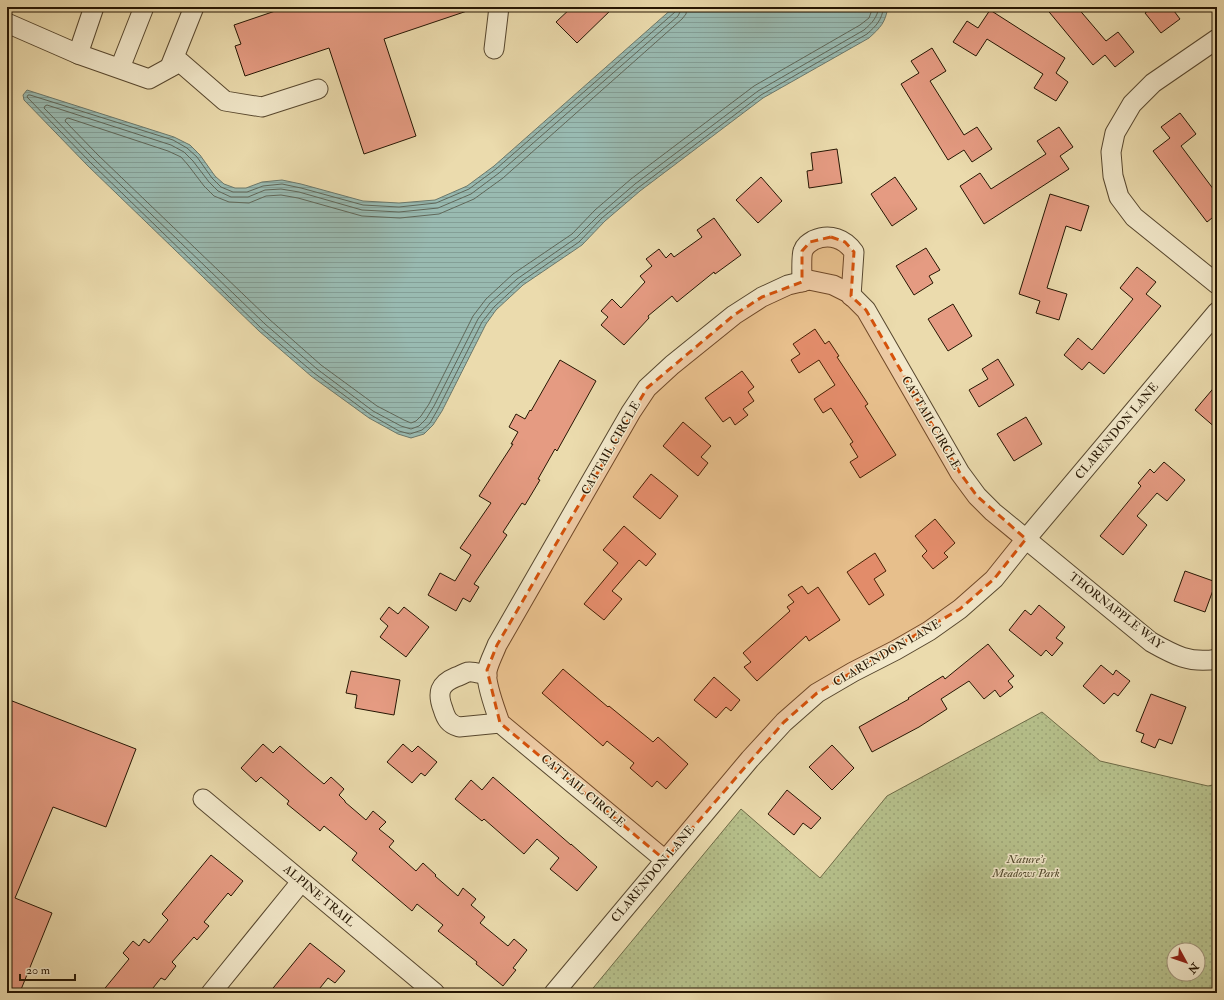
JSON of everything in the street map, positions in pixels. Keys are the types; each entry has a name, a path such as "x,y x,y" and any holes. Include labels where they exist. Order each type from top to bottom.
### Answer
{"street":[{"path":"78,54 94,7"},
{"path":"120,68 144,7"},
{"path":"170,67 194,7"},
{"path":"494,49 499,7"},
{"path":"7,23 78,54 149,78 180,62 225,101 262,107 318,89"},
{"path":"1217,39 1153,83 1132,104 1116,133 1111,152 1112,176 1119,198 1134,217 1217,284"},
{"path":"802,282 802,251 806,245 824,237 836,238 845,242 854,252 852,296"},
{"name":"CATTAIL CIRCLE","path":"486,675 498,645 631,412 647,388 672,365 734,315 762,297 788,285 809,280 833,284 849,293 866,310 960,473 993,512 1026,539"},
{"name":"CLARENDON LANE","path":"554,993 750,759 784,722 817,694 853,672 922,635 960,609 994,579 1217,312"},
{"name":"THORNAPPLE WAY","path":"1026,539 1151,642 1170,653 1190,660 1217,658"},
{"path":"469,672 486,675 494,708 500,723 459,727 449,723 440,704 439,698 441,688 446,682 469,672"},
{"name":"CATTAIL CIRCLE","path":"500,723 665,860"},
{"name":"ALPINE TRAIL","path":"203,799 434,993"},
{"path":"211,993 301,882"}],"highlighted area":[{"path":"831,237 845,242 854,252 851,296 866,310 960,473 977,496 1026,539 994,579 960,609 817,693 784,722 665,860 500,723 487,670 497,645 647,388 734,315 762,297 802,282 802,251 810,242"}],"green space":[{"name":"Nature's Meadows Park","path":"1042,712 1100,761 1208,786 1217,784 1217,993 589,993 741,809 820,878 887,796"}],"water":[{"path":"674,7 888,7 882,24 869,38 763,98 640,191 605,221 582,245 523,285 496,310 486,324 442,411 433,425 424,434 411,438 398,434 369,418 311,376 259,331 88,166 24,100 23,95 27,90 174,137 190,145 200,155 215,176 224,184 235,188 246,188 262,182 282,180 363,201 399,203 435,200 467,186 494,166"}],"building":[{"path":"287,7 470,7 470,10 384,39 416,136 364,154 329,48 245,76 235,46 241,44 234,25"},
{"path":"572,7 614,7 577,43 556,22"},
{"path":"1045,7 1077,7 1106,41 1118,32 1134,52 1115,67 1105,55 1093,65"},
{"path":"1153,7 1171,7 1180,19 1161,33 1145,13"},
{"path":"990,10 1065,58 1056,73 1068,82 1056,101 1034,88 1043,74 987,39 976,56 953,42 967,21 978,28"},
{"path":"932,48 946,71 930,81 964,135 977,127 992,149 972,162 964,150 948,160 901,84 919,73 911,61"},
{"path":"1180,113 1196,134 1181,146 1217,194 1217,214 1207,222 1153,151 1170,138 1161,127"},
{"path":"1059,127 1073,147 1060,156 1069,169 984,224 960,186 980,173 991,189 1046,154 1037,141"},
{"path":"837,149 842,183 809,188 807,171 813,170 811,153"},
{"path":"761,177 782,201 758,223 736,200"},
{"path":"895,177 917,209 892,226 871,194"},
{"path":"1050,194 1089,206 1081,231 1066,226 1047,288 1067,294 1059,320 1036,313 1040,301 1019,294"},
{"path":"714,218 741,255 715,274 714,272 677,302 672,296 648,316 649,318 624,345 601,325 608,317 601,311 612,299 621,308 645,282 640,276 652,266 646,259 659,249 666,258 671,253 674,257 702,237 697,230"},
{"path":"926,248 940,270 929,276 933,283 914,295 896,266"},
{"path":"1137,267 1156,282 1146,294 1161,306 1104,374 1089,362 1082,370 1064,355 1078,338 1092,350 1133,299 1120,288"},
{"path":"953,304 972,336 948,351 928,319"},
{"path":"815,329 825,344 829,341 839,356 837,357 868,404 865,406 896,455 860,478 850,462 858,457 850,444 853,442 831,408 823,413 814,399 835,385 819,360 799,373 791,360 800,354 793,344"},
{"path":"998,359 1014,385 979,407 969,390 988,379 982,369"},
{"path":"560,360 596,381 557,451 555,449 538,479 540,480 525,505 522,503 503,532 507,535 474,584 479,587 470,602 463,598 456,611 428,595 440,573 455,581 471,555 460,548 491,503 479,496 513,444 511,444 518,432 509,427 516,414 525,419"},
{"path":"742,371 754,387 748,392 754,401 743,409 748,415 735,425 730,417 723,422 705,398"},
{"path":"1217,384 1217,429 1195,410"},
{"path":"1026,417 1042,444 1014,461 997,434"},
{"path":"683,422 711,446 701,457 708,463 698,476 663,446"},
{"path":"1164,462 1185,480 1167,501 1157,493 1137,516 1147,525 1123,555 1100,536 1141,486 1138,483 1150,469 1154,473"},
{"path":"651,474 678,496 660,519 633,497"},
{"path":"935,519 955,543 944,553 948,557 933,569 922,556 927,551 915,536"},
{"path":"624,526 656,554 646,566 639,560 612,591 622,599 604,620 584,604 618,563 603,550"},
{"path":"875,553 886,571 874,579 884,595 869,605 847,572"},
{"path":"1185,571 1216,582 1205,612 1174,601"},
{"path":"802,586 808,594 818,587 840,620 809,641 806,636 757,681 744,667 751,662 743,653 790,611 787,607 794,602 788,595"},
{"path":"1039,605 1065,627 1056,638 1063,643 1052,656 1046,650 1041,656 1009,630 1025,610 1031,615"},
{"path":"389,607 398,614 404,607 429,627 406,657 380,637 388,626 380,619"},
{"path":"988,644 1014,676 1008,681 1013,687 1000,697 995,690 984,699 969,681 941,699 947,709 919,727 872,752 859,727 909,699 908,698 943,676 945,679"},
{"path":"1101,665 1113,675 1116,670 1130,681 1118,696 1114,693 1104,704 1083,686"},
{"path":"563,669 653,742 658,737 688,764 666,789 657,781 652,787 630,768 634,763 607,741 603,746 542,693"},
{"path":"351,671 400,680 394,715 355,708 357,695 346,693"},
{"path":"714,677 740,700 731,711 726,707 716,718 694,700"},
{"path":"1151,694 1186,707 1172,744 1159,739 1155,748 1141,742 1144,734 1136,731"},
{"path":"7,699 136,749 106,827 53,807 15,898 52,913 20,992 7,987"},
{"path":"263,744 273,753 280,746 324,784 331,777 344,789 339,795 366,820 373,811 386,822 379,829 394,841 389,847 416,871 423,863 436,875 435,876 458,896 463,888 476,899 471,905 485,917 480,923 508,946 514,939 527,950 513,968 516,970 503,986 476,964 477,962 438,931 443,925 417,904 412,911 352,860 357,853 324,826 320,831 287,804 289,801 261,777 256,782 241,768"},
{"path":"403,744 412,752 418,746 437,762 425,776 421,773 412,783 387,762"},
{"path":"832,745 854,768 832,790 809,767"},
{"path":"493,777 597,867 577,891 550,869 559,858 537,839 524,854 484,819 482,821 455,799 471,780 482,790"},
{"path":"787,790 821,818 811,829 803,823 794,835 768,814"},
{"path":"211,855 243,881 231,896 228,893 204,922 209,926 197,940 194,937 172,962 176,966 165,980 161,978 149,993 101,993 129,959 123,953 133,941 139,946 144,939 149,943 168,920 162,914"},
{"path":"310,943 345,971 335,983 328,978 316,993 269,993"}]}
